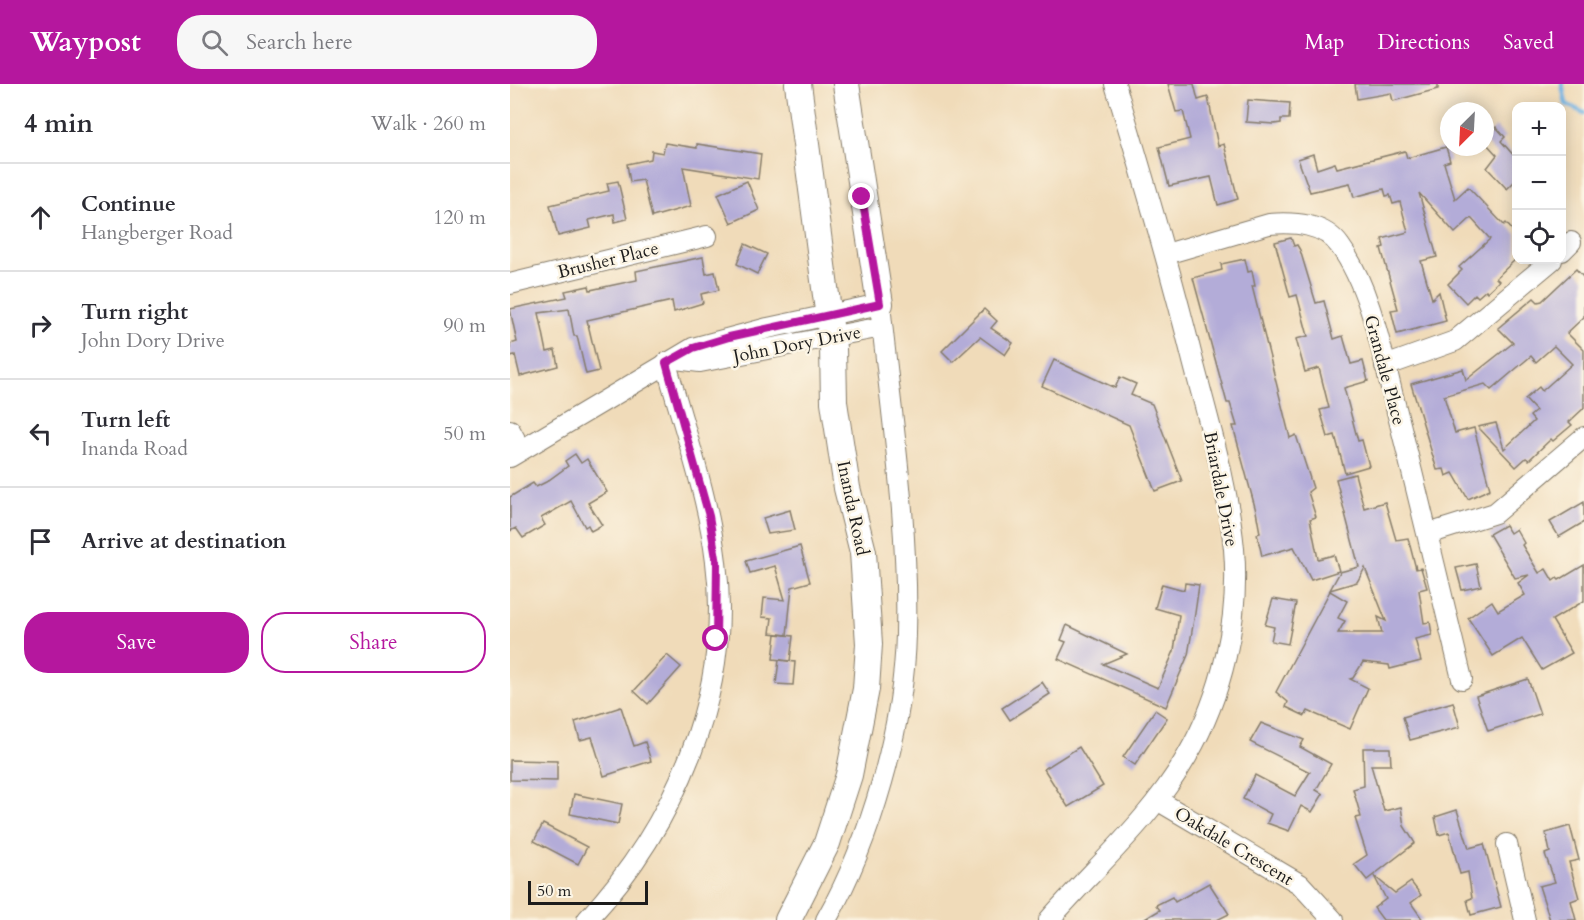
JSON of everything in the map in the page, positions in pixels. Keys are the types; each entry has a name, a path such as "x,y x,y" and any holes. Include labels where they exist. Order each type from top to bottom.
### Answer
{"main road":[{"name":"Inanda Road","path":"788,920 827,843 849,776 866,689 869,644 864,563 847,488 834,402 830,327 798,84"},
{"path":"846,84 881,315"}],"street":[{"name":"Briardale Drive","path":"1049,920 1123,842 1188,756 1224,668 1233,615 1234,550 1222,477 1166,254 1115,84"},
{"name":"Grandale Place","path":"1166,254 1269,224 1304,224 1324,232 1339,244 1360,280 1385,366 1462,679"},
{"name":"Brusher Place","path":"510,284 707,236"},
{"path":"1385,366 1455,341 1547,264"},
{"name":"John Dory Drive","path":"671,361 700,363 881,315"},
{"path":"826,920 841,893 878,798 899,702 906,635 899,485 881,315"},
{"path":"510,430 516,454 671,361 709,516 718,599 714,659 700,724 687,767 671,803 628,873 587,920"},
{"path":"1428,534 1495,513 1511,502 1584,436"},
{"name":"Oakdale Crescent","path":"1157,800 1300,884 1334,920"},
{"path":"1507,844 1525,920"}],"building":[{"path":"1168,84 1194,84 1198,100 1208,97 1218,146 1224,144 1238,199 1218,205 1211,177 1169,186 1159,147 1190,139 1183,111 1176,112"},
{"path":"1355,84 1438,84 1438,89 1393,101 1391,93 1357,99"},
{"path":"1248,100 1290,103 1289,119 1281,119 1281,123 1274,124 1246,122"},
{"path":"1496,127 1505,137 1501,141 1512,153 1512,184 1507,189 1487,168 1497,155 1494,152 1494,129"},
{"path":"665,143 697,148 697,144 761,154 758,179 683,167 691,206 652,217 643,180 630,182 627,164 651,159 652,151 663,153"},
{"path":"1440,149 1440,156 1449,156 1450,161 1444,163 1455,199 1468,187 1504,225 1506,223 1512,230 1512,263 1496,278 1499,281 1487,292 1486,290 1478,297 1475,294 1466,303 1448,284 1462,270 1459,267 1490,239 1471,218 1455,233 1419,193 1437,257 1421,261 1432,299 1439,292 1446,321 1397,334 1391,310 1398,309 1381,248 1384,247 1382,239 1408,232 1400,202 1393,204 1390,195 1386,196 1384,189 1354,197 1350,183 1310,192 1298,159 1313,154 1317,169 1335,163 1337,168 1405,151 1407,158"},
{"path":"618,181 627,219 615,222 614,214 589,220 591,228 558,236 550,205 609,191 607,183"},
{"path":"747,181 759,210 731,223 718,194"},
{"path":"1291,238 1294,246 1297,245 1300,250 1316,303 1324,301 1334,339 1343,336 1351,364 1363,361 1368,381 1344,388 1358,441 1362,440 1369,466 1345,473 1335,435 1328,437 1320,410 1329,408 1319,368 1305,372 1296,339 1308,336 1297,295 1290,297 1275,242"},
{"path":"745,244 767,254 757,274 737,264"},
{"path":"703,257 706,274 715,272 719,290 701,294 703,303 674,312 672,301 587,320 599,371 586,374 577,336 574,336 569,309 539,313 547,352 555,350 558,366 520,376 515,355 510,356 510,344 517,342 510,309 567,297 565,291 589,286 590,290 637,280 636,271"},
{"path":"1245,259 1248,272 1252,271 1255,286 1252,286 1290,438 1296,435 1313,488 1308,492 1316,517 1310,519 1318,559 1334,555 1339,571 1311,580 1294,547 1262,556 1257,534 1260,533 1256,511 1233,426 1237,426 1230,403 1227,403 1193,278 1222,270 1221,264"},
{"path":"1576,269 1584,278 1584,317 1567,333 1584,350 1584,408 1569,422 1572,425 1553,441 1551,439 1529,460 1526,458 1516,467 1478,427 1496,423 1504,449 1534,421 1530,416 1536,411 1525,399 1539,387 1542,391 1572,364 1554,346 1536,362 1531,356 1491,390 1485,384 1444,396 1455,433 1474,428 1490,489 1468,499 1453,473 1446,476 1444,469 1437,470 1411,384 1463,369 1466,380 1513,343 1498,328 1534,298 1538,302 1542,301"},
{"path":"984,309 997,321 991,328 1013,343 1005,355 980,337 953,362 942,351"},
{"path":"1054,360 1115,388 1120,377 1136,384 1131,395 1152,404 1182,481 1155,491 1129,425 1042,386"},
{"path":"575,454 581,463 587,459 607,492 588,503 602,525 591,531 588,525 585,527 571,501 541,518 545,525 523,538 516,528 510,531 510,497 533,483 536,487 546,482 568,466 565,461"},
{"path":"1355,474 1364,508 1385,502 1396,540 1408,538 1416,569 1421,568 1427,588 1419,590 1424,623 1430,622 1432,635 1415,639 1421,661 1390,669 1389,665 1363,662 1350,679 1368,688 1350,729 1308,711 1305,716 1286,707 1288,702 1276,692 1330,591 1347,601 1338,618 1345,621 1338,633 1382,633 1378,617 1386,621 1365,568 1357,582 1330,590 1340,572 1359,567 1336,479"},
{"path":"1584,502 1584,522 1559,537 1550,522"},
{"path":"790,510 795,530 768,534 763,518"},
{"path":"1505,525 1510,533 1516,529 1524,543 1522,545 1539,573 1546,569 1553,581 1557,578 1559,580 1584,565 1584,601 1552,620 1572,653 1542,670 1522,638 1493,656 1468,618 1492,601 1498,611 1525,595 1518,583 1529,575 1515,578 1489,534"},
{"path":"800,546 810,582 792,587 787,635 770,633 772,618 762,617 764,598 785,600 775,566 750,573 746,561"},
{"path":"1476,564 1481,586 1462,590 1456,568"},
{"path":"1185,583 1199,585 1195,613 1188,655 1166,707 1058,659 1066,642 1061,640 1067,625 1127,654 1103,664 1158,688 1174,651 1179,615 1155,608 1162,584 1184,590"},
{"path":"1273,599 1296,603 1288,644 1271,641 1274,627 1265,625"},
{"path":"776,634 793,636 790,661 773,659"},
{"path":"667,655 681,667 648,704 634,691"},
{"path":"779,660 795,662 793,685 776,684"},
{"path":"1528,679 1540,714 1488,731 1476,696"},
{"path":"1042,682 1050,694 1010,720 1002,708"},
{"path":"1453,702 1460,727 1410,740 1403,717"},
{"path":"621,707 634,746 645,742 651,761 604,776 592,737 580,740 575,722"},
{"path":"1155,710 1167,718 1135,765 1123,757"},
{"path":"1261,723 1304,740 1300,747 1331,764 1316,790 1323,794 1312,812 1301,806 1289,831 1267,823 1271,814 1243,799 1255,775 1295,796 1310,772 1250,742"},
{"path":"1079,747 1103,786 1068,807 1044,769"},
{"path":"1363,748 1390,748 1391,765 1371,765 1384,811 1401,807 1404,826 1415,843 1367,880 1354,864 1367,855 1355,818 1361,817 1353,789 1364,786"},
{"path":"510,760 557,761 557,781 510,780"},
{"path":"574,794 622,804 618,824 570,814"},
{"path":"1457,810 1469,848 1484,844 1501,907 1471,915 1467,900 1472,898 1468,872 1460,874 1449,832 1439,835 1435,817"},
{"path":"543,824 587,847 578,864 534,841"},
{"path":"1570,826 1579,860 1569,862 1579,898 1571,901 1576,920 1550,920 1539,886 1555,882 1545,854 1550,852 1546,833"},
{"path":"1374,876 1395,893 1411,882 1421,895 1411,903 1423,920 1383,920 1374,908 1386,899"},
{"path":"1209,883 1229,914 1217,920 1143,920 1160,910 1156,905 1172,897 1175,902"}],"waterway":[{"path":"1562,84 1566,104 1584,113"}],"route":[{"path":"716,639 717,564 709,516 666,363 693,348 729,337 880,304 862,197"}]}
